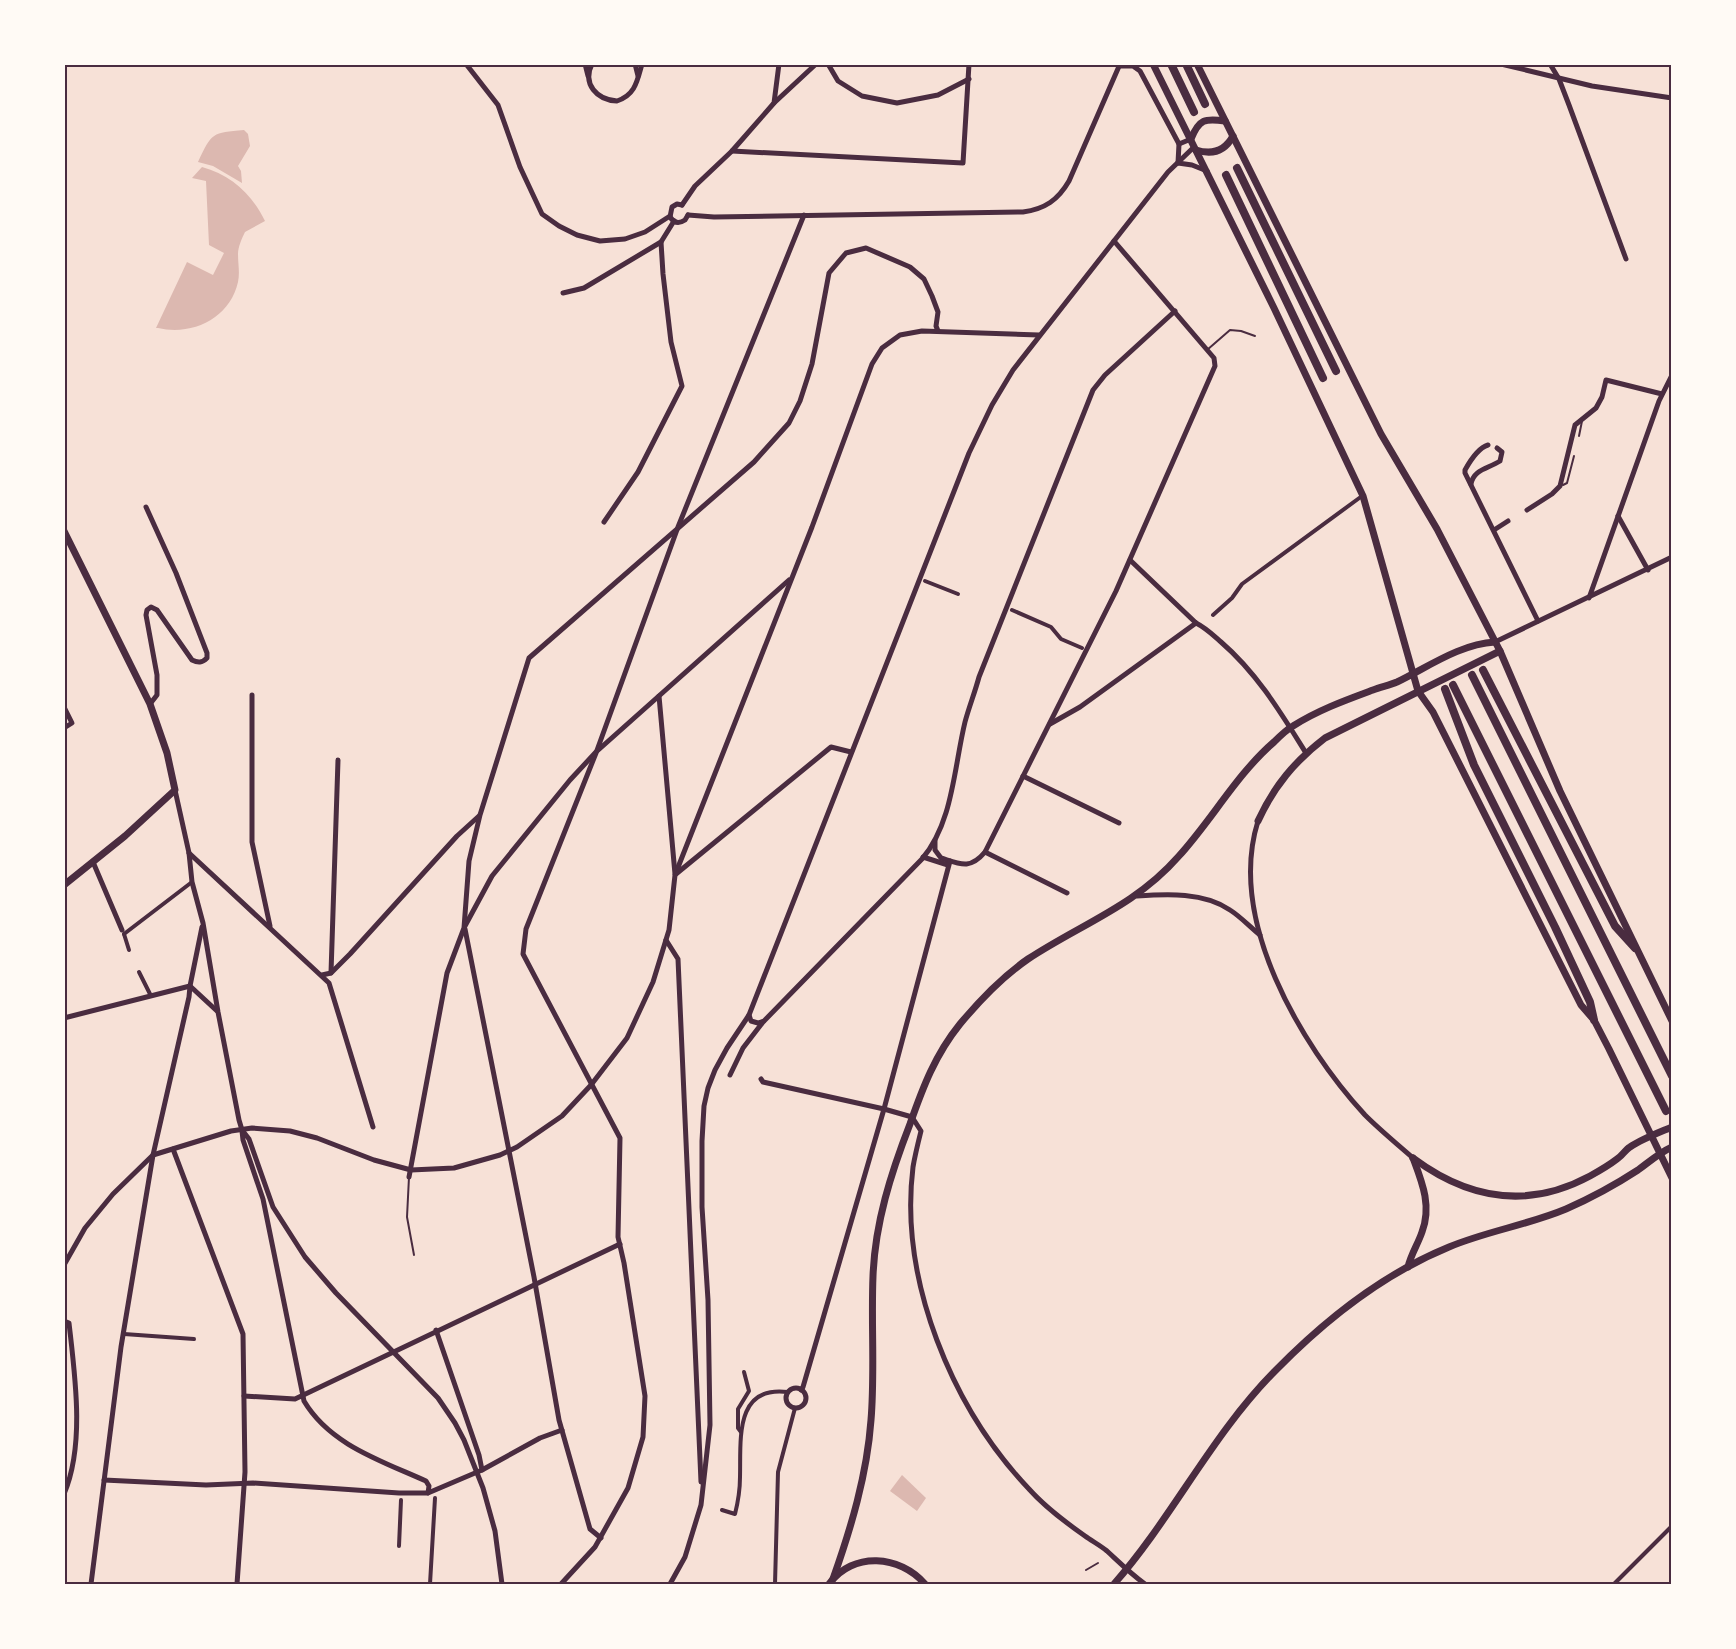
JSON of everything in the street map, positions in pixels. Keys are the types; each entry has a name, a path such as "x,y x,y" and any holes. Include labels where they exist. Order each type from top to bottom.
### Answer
{"highway":[{"path":"1170,64 1194,112"},
{"path":"1186,64 1205,104"},
{"path":"1237,168 1336,371"},
{"path":"1226,175 1323,378"},
{"path":"1483,670 1615,926 1635,948"},
{"path":"1472,675 1671,1076"},
{"path":"1594,1020 1590,1002 1556,927 1474,765 1449,687 1666,1111"}],"street":[{"path":"466,64 498,105 520,166 542,214 559,226 577,236 600,241 625,239 672,218 682,222 688,214"},
{"path":"585,64 594,92 601,98 617,101 632,93 642,64"},
{"path":"589,80 592,64"},
{"path":"635,64 638,78"},
{"path":"774,103 779,64"},
{"path":"682,205 695,186 732,151 774,103 816,64"},
{"path":"828,64 838,81 862,96 897,103 938,95 969,79"},
{"path":"732,151 963,163 969,64"},
{"path":"1153,64 1284,328 1363,496 1418,691 1433,712 1581,1005 1594,1020 1671,1178"},
{"path":"1197,64 1381,434 1437,529 1500,651 1560,791 1671,1021"},
{"path":"1502,64 1592,86 1671,98"},
{"path":"1550,64 1559,79 1626,259"},
{"path":"688,214 714,217 1037,210 1062,194 1120,65 1133,66 1140,71 1179,144 1178,162"},
{"path":"670,1584 685,1557 702,1498 710,1425 708,1300 702,1207 702,1141 704,1106 715,1070 749,1015 850,752 969,453 992,405 1013,370 1039,335 1168,172 1194,146 1197,125 1209,118 1226,121"},
{"path":"1179,144 1194,146 1212,153 1224,147 1233,136"},
{"path":"1178,162 1206,171"},
{"path":"604,522 638,472 682,386 668,322 661,242 672,218 672,207 677,204 682,205 687,209 688,214"},
{"path":"561,1584 581,1564 601,1538 628,1488 643,1437 645,1396 618,1237 620,1138 523,954 526,929 596,752 678,527 804,215"},
{"path":"923,857 965,865 977,861 985,852 1130,560 1215,366 1214,358 1114,241"},
{"path":"563,293 584,288 661,242"},
{"path":"601,1538 590,1529 562,1430 464,928 469,861 480,815 529,658 754,462 789,423 800,401 812,364 829,273 846,253 866,248 910,267 924,279 932,296 938,312 936,326 938,331"},
{"path":"730,1075 743,1048 764,1021 914,867 935,841 945,813 966,720 979,677 1093,390 1105,375 1175,311"},
{"path":"675,875 872,364 882,348 900,335 922,331 1039,335"},
{"path":"1589,598 1662,394 1671,375"},
{"path":"1527,510 1560,486 1575,425 1596,408 1602,397 1606,381 1662,394"},
{"path":"1488,445 1482,447 1465,470 1538,621"},
{"path":"1471,484 1474,475 1500,461 1502,452 1497,448"},
{"path":"1212,615 1232,598 1242,584 1363,496"},
{"path":"146,507 176,573 207,653 207,658 200,662 192,660 156,610 149,608 146,615 157,675 157,695 150,704"},
{"path":"1618,516 1648,570"},
{"path":"1494,530 1508,521"},
{"path":"64,531 150,704 167,753 189,853 192,882 203,923 243,1140 264,1199 302,1396 310,1412 346,1443 373,1458 426,1481 429,1486 428,1492"},
{"path":"831,1582 844,1547 863,1478 871,1420 873,1273 882,1208 922,1089 959,1025 990,991 1029,959 1137,896 1176,859 1203,828 1245,771 1290,727 1331,706 1394,684 1478,643 1495,642 1671,557"},
{"path":"1130,560 1196,623 1203,626 1229,649 1256,677 1306,753"},
{"path":"409,1177 447,973 464,928 492,876 570,780 596,752 791,578"},
{"path":"925,580 958,594"},
{"path":"953,592 961,588"},
{"path":"1012,610 1051,627 1061,639 1082,648"},
{"path":"1050,724 1080,707 1196,623"},
{"path":"1500,651 1325,738 1306,753 1278,784 1258,821 1252,842 1251,873 1260,935 1285,999 1325,1067 1367,1117 1413,1158 1439,1177 1489,1194 1526,1196 1561,1188 1587,1178 1616,1161 1629,1147 1671,1127"},
{"path":"252,694 252,842 270,927"},
{"path":"64,1265 85,1228 113,1194 153,1155 231,1131 252,1128 290,1131 317,1138 374,1160 411,1170 454,1168 500,1155 562,1116 591,1085 627,1038 653,982 669,930 675,875 658,696"},
{"path":"64,707 72,723 64,728"},
{"path":"675,875 831,747 850,752"},
{"path":"330,973 338,760"},
{"path":"1023,776 1119,823"},
{"path":"64,885 175,790"},
{"path":"322,975 330,973 457,836 480,815"},
{"path":"935,841 937,854 949,863"},
{"path":"985,852 1067,893"},
{"path":"189,853 329,983 373,1127"},
{"path":"93,862 129,950"},
{"path":"801,1390 844,1252 949,863"},
{"path":"123,932 192,882"},
{"path":"1137,896 1180,896 1206,899 1230,910 1260,935"},
{"path":"91,1584 123,1334 153,1155 189,997 203,923"},
{"path":"666,939 678,959 702,1498"},
{"path":"139,972 151,996"},
{"path":"64,1018 190,986"},
{"path":"190,986 218,1012"},
{"path":"749,1015 750,1021 754,1023 764,1021"},
{"path":"761,1079 763,1082 912,1117 921,1131 913,1166 912,1211 918,1274 931,1326 951,1375 975,1419 1004,1461 1023,1483 1057,1516 1106,1550 1126,1571 1145,1584"},
{"path":"242,1130 249,1139 273,1208 293,1240 327,1283 438,1398 449,1413 480,1471"},
{"path":"1114,1584 1126,1571 1210,1450 1241,1410 1274,1371 1340,1312 1369,1290 1450,1246 1562,1210 1587,1199 1639,1169 1659,1153 1671,1147"},
{"path":"173,1149 243,1334 244,1483 237,1584"},
{"path":"1408,1267 1411,1254 1422,1232 1426,1210 1424,1188 1413,1158"},
{"path":"244,1396 295,1399 620,1244"},
{"path":"64,1321 69,1323 76,1388 74,1465 64,1494"},
{"path":"436,1330 472,1433 495,1531 502,1584"},
{"path":"123,1334 194,1339"},
{"path":"741,1432 738,1428 738,1409 749,1391 744,1372"},
{"path":"722,1510 735,1514 739,1493 741,1432 747,1409 758,1396 795,1389 805,1394 806,1401 800,1407 795,1408 788,1404 786,1398 788,1392"},
{"path":"775,1584 778,1472 795,1408"},
{"path":"104,1480 206,1485 244,1483 399,1493 428,1492 480,1471 540,1438 562,1430"},
{"path":"430,1584 435,1498"},
{"path":"399,1546 401,1500"},
{"path":"1614,1584 1671,1526"},
{"path":"831,1582 859,1563 885,1561 911,1571 925,1584"}],"lane":[{"path":"1207,350 1230,330 1255,336"},
{"path":"1579,436 1583,418"},
{"path":"1560,486 1567,483 1574,456"},
{"path":"409,1177 407,1216 414,1255"},
{"path":"1086,1570 1098,1563"}],"shaded area":[{"path":"244,130 248,134 250,146 238,166 242,183 213,166 198,162 210,139 214,136"},
{"path":"202,167 222,175 240,187 254,202 265,221 245,232 240,243 238,282 227,306 208,322 197,326 171,330 156,328 187,262 213,275 224,253 209,245 206,181 192,178"},
{"path":"902,1475 926,1498 917,1511 890,1491"}]}
